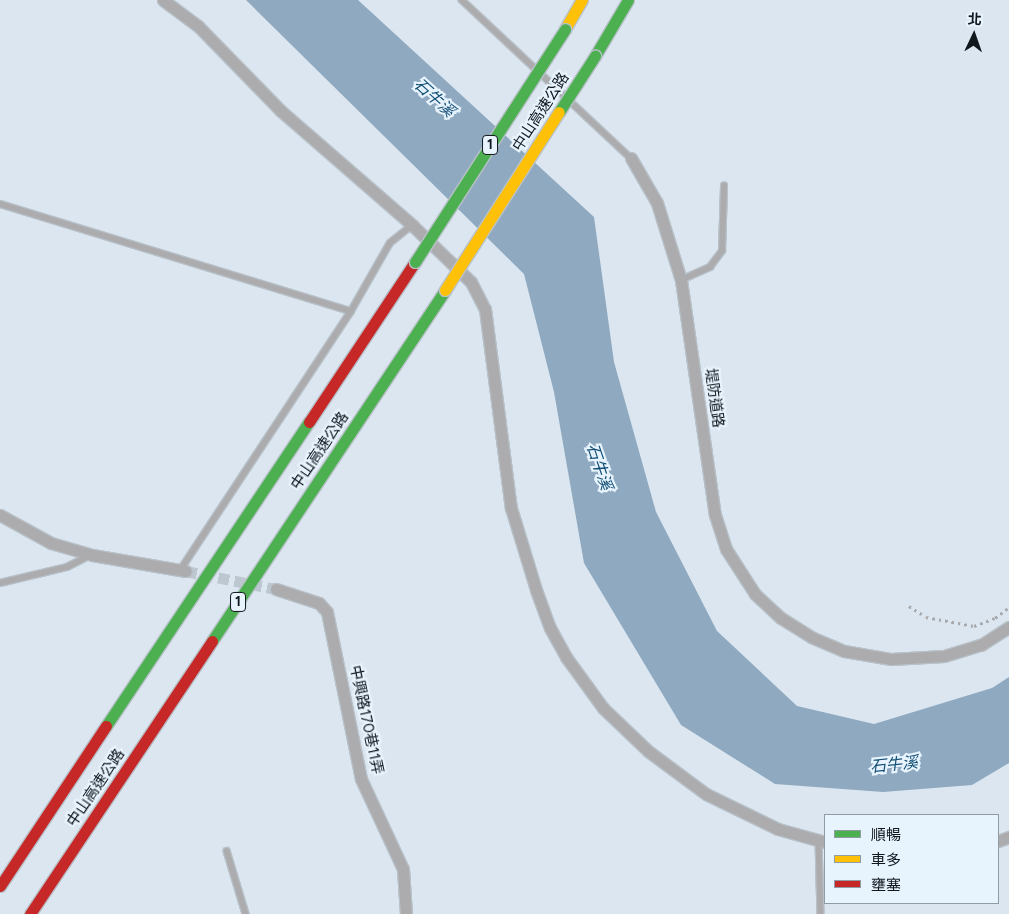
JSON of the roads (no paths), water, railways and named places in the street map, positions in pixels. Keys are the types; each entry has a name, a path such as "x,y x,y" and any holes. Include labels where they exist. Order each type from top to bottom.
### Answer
{"highway":[{"name":"中山高速公路","path":"0,886 415,262 582,0"},
{"name":"中山高速公路","path":"30,914 445,290 595,56 628,0"}],"street":[{"path":"163,0 198,26 281,111 412,225 471,282 485,309 511,508 536,590 550,628 566,657 603,708 670,768 706,794 750,817 822,841"},
{"name":"堤防道路","path":"632,158 657,203 681,280 715,515 734,565 761,600 796,629 827,645 891,659 944,656 981,644 1009,627"},
{"path":"0,515 51,543 92,555 184,570"},
{"name":"中興路170巷11弄","path":"276,589 319,603 327,612 361,779 403,869 406,914"}],"lane":[{"name":"堤防道路","path":"462,0 632,158"},
{"path":"681,280 710,267 722,250 724,186"},
{"path":"0,204 352,311"},
{"path":"184,570 352,311 390,243 412,225"},
{"path":"0,583 67,567 92,555"},
{"path":"821,914 822,841"},
{"path":"227,851 246,914"}],"water":[{"name":"石牛溪","path":"246,0 358,0 594,217 614,362 656,512 717,631 797,706 874,724 992,688 1009,677 1009,763 972,785 883,792 775,784 681,725 584,563 554,392 524,274"}],"tunnel":[{"path":"186,571 276,589"}]}
